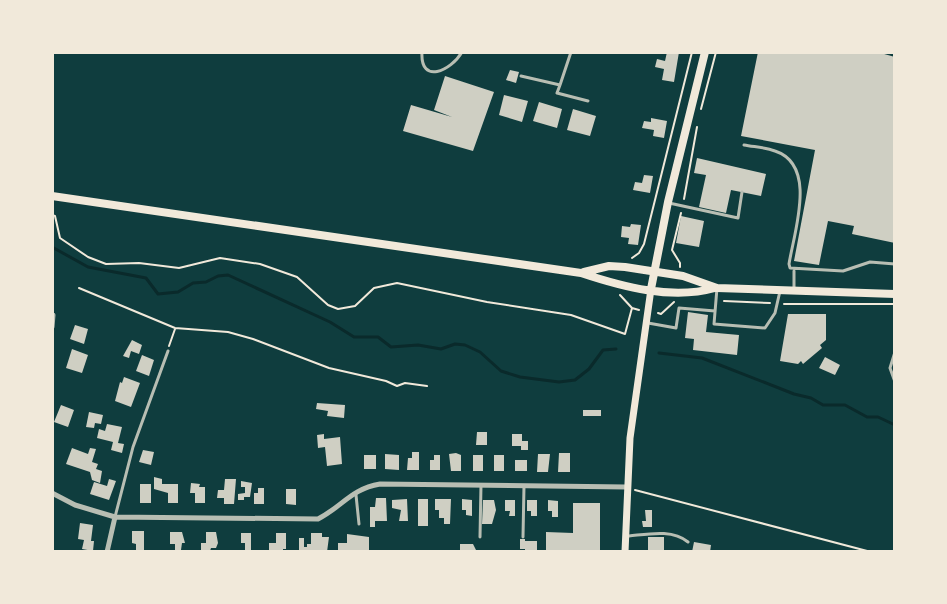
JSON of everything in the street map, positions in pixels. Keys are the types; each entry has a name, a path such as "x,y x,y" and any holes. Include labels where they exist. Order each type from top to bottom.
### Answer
{"main road":[{"path":"625,552 626,487 645,323 668,202 705,52"},
{"path":"52,196 581,273 608,282 693,294 716,288 895,294"},
{"path":"581,273 609,266 692,278 716,288"}],"street":[{"path":"52,327 53,315"},
{"path":"52,493 75,505 115,517 318,519 342,504 355,491 380,484 626,487"},
{"path":"107,552 115,517"}],"lane":[{"path":"422,52 421,61 425,67 441,72 452,67 462,52"},
{"path":"571,52 557,93 588,101"},
{"path":"521,76 560,85"},
{"path":"744,145 777,151 790,160 800,176 801,193 789,264 794,270 794,291"},
{"path":"668,202 738,218 742,192"},
{"path":"794,270 843,271 870,262 895,264"},
{"path":"716,288 714,324 765,328 775,313 780,291"},
{"path":"645,323 676,328 679,308 715,311"},
{"path":"115,517 133,447 168,351"},
{"path":"895,352 890,368 895,382"},
{"path":"480,537 481,485"},
{"path":"523,537 524,486"},
{"path":"355,491 359,524"},
{"path":"625,536 666,533 680,535 688,542"}],"path":[{"path":"627,260 639,253 644,244 692,52"},
{"path":"701,109 716,52"},
{"path":"680,263 672,250 697,124"},
{"path":"52,215 55,216 60,238 88,257 106,264 139,263 179,268 220,258 260,264 297,277 328,305 338,309 355,306 374,288 397,283 534,311 571,315 625,334 632,308 620,295"},
{"path":"79,288 175,328 228,332 329,368 397,386 405,383 427,386"},
{"path":"661,314 674,302"},
{"path":"168,351 175,328"},
{"path":"626,487 871,552"}],"building":[{"path":"667,52 679,52 674,82 662,80 664,69 655,67 657,59 665,61"},
{"path":"758,52 877,52 895,57 895,243 852,234 854,226 828,221 819,265 794,261 815,150 741,136"},
{"path":"510,70 519,72 516,83 506,80"},
{"path":"445,76 494,92 473,151 403,131 411,105 452,117 434,110"},
{"path":"504,95 528,101 522,122 499,115"},
{"path":"539,102 562,109 557,128 533,121"},
{"path":"573,109 596,116 590,136 567,130"},
{"path":"651,118 667,121 664,138 653,136 654,130 642,128 644,121 651,122"},
{"path":"697,158 766,174 761,196 731,190 726,213 699,207 706,175 694,173"},
{"path":"644,175 653,176 650,193 633,190 635,182 642,183"},
{"path":"681,216 704,221 699,247 676,243"},
{"path":"631,224 641,225 638,245 628,244 629,238 621,237 622,226 630,227"},
{"path":"688,312 708,315 706,332 739,335 737,355 693,350 694,339 685,338"},
{"path":"788,314 826,314 826,340 820,345 822,348 803,364 801,361 798,364 780,361"},
{"path":"75,325 88,329 84,344 70,339"},
{"path":"132,340 142,345 139,354 131,351 129,358 123,356"},
{"path":"72,349 88,355 82,373 66,368"},
{"path":"142,355 154,360 149,376 136,371"},
{"path":"825,357 840,365 835,375 819,368"},
{"path":"124,377 140,383 131,407 115,401"},
{"path":"317,403 345,405 344,418 327,416 328,411 316,409"},
{"path":"61,405 74,410 68,427 54,422"},
{"path":"583,410 601,410 601,416 583,416"},
{"path":"89,412 103,415 101,424 95,423 94,428 86,427"},
{"path":"107,424 122,427 118,443 124,444 122,453 111,450 113,442 97,438 99,429 105,431"},
{"path":"477,432 487,432 487,445 476,445"},
{"path":"324,434 324,439 340,437 342,464 327,466 325,447 318,448 317,435"},
{"path":"512,434 522,434 522,441 528,441 528,450 512,446"},
{"path":"72,448 88,454 90,448 96,449 92,462 98,464 96,469 102,471 100,483 92,480 90,472 66,464"},
{"path":"143,450 154,452 151,465 139,462"},
{"path":"412,452 419,452 419,470 407,470"},
{"path":"559,453 570,453 570,472 558,472"},
{"path":"385,454 399,455 399,470 385,469"},
{"path":"449,454 461,455 461,471 451,471"},
{"path":"538,454 550,454 548,472 537,472"},
{"path":"364,455 376,455 376,469 364,469"},
{"path":"434,455 440,455 440,470 430,470 430,460 434,460"},
{"path":"473,455 483,455 483,471 473,471"},
{"path":"494,455 504,455 504,471 494,471"},
{"path":"515,460 527,460 527,471 515,471"},
{"path":"154,477 162,479 162,484 178,484 178,503 168,503 168,493 154,489"},
{"path":"109,479 116,481 109,500 90,494 94,482 107,486"},
{"path":"225,479 236,479 234,504 224,504 224,498 217,498 218,490 224,490"},
{"path":"241,481 252,483 250,497 238,500 238,494 245,493"},
{"path":"191,483 205,487 205,503 195,503 195,493 190,493"},
{"path":"140,484 151,484 151,503 140,503"},
{"path":"258,488 264,488 264,504 254,504 254,493 258,493"},
{"path":"286,489 296,489 296,505 286,504"},
{"path":"376,498 386,498 387,521 375,521 375,527 370,527 370,507 375,507"},
{"path":"407,499 408,521 399,521 401,510 392,508 392,500"},
{"path":"418,499 428,499 428,526 418,526"},
{"path":"435,499 451,499 450,524 444,524 444,518 439,518"},
{"path":"462,499 472,500 472,516 462,510"},
{"path":"483,500 494,500 496,510 492,524 482,524"},
{"path":"505,500 515,500 515,516 509,516 510,511 505,511"},
{"path":"527,500 537,500 537,516 531,516 531,511 527,511"},
{"path":"548,500 558,501 558,517 552,517 552,511 548,511"},
{"path":"573,503 600,503 600,552 546,552 546,532 573,533"},
{"path":"645,510 652,510 652,527 643,527"},
{"path":"80,523 93,525 93,551 82,549 84,540 78,539"},
{"path":"132,531 144,531 144,551 136,550 136,544 132,543"},
{"path":"170,532 182,532 185,543 182,543 181,550 175,550 175,544 170,544"},
{"path":"206,532 216,532 218,543 210,551 201,551 201,543 206,543"},
{"path":"241,533 251,533 251,552 245,552"},
{"path":"276,533 286,533 286,549 283,552 269,552 269,543 276,543"},
{"path":"311,533 329,537 327,552 299,552 299,538 304,538 304,547 307,547 311,544"},
{"path":"347,534 369,537 369,552 338,552 338,543 347,543"},
{"path":"648,537 664,537 664,552 648,552"},
{"path":"520,539 537,541 537,552 520,549"},
{"path":"694,542 711,545 710,552 692,552"},
{"path":"460,544 473,544 477,552 460,552"}],"waterway":[{"path":"52,247 88,267 146,278 158,294 178,292 193,283 228,275 330,322 354,337 378,337 391,347 418,345 441,349 455,344 465,345 480,352 501,371 520,377 559,382 575,380 589,369 603,350 616,349"},
{"path":"659,353 702,358 823,405 845,405 867,417 878,417 895,425"}]}
